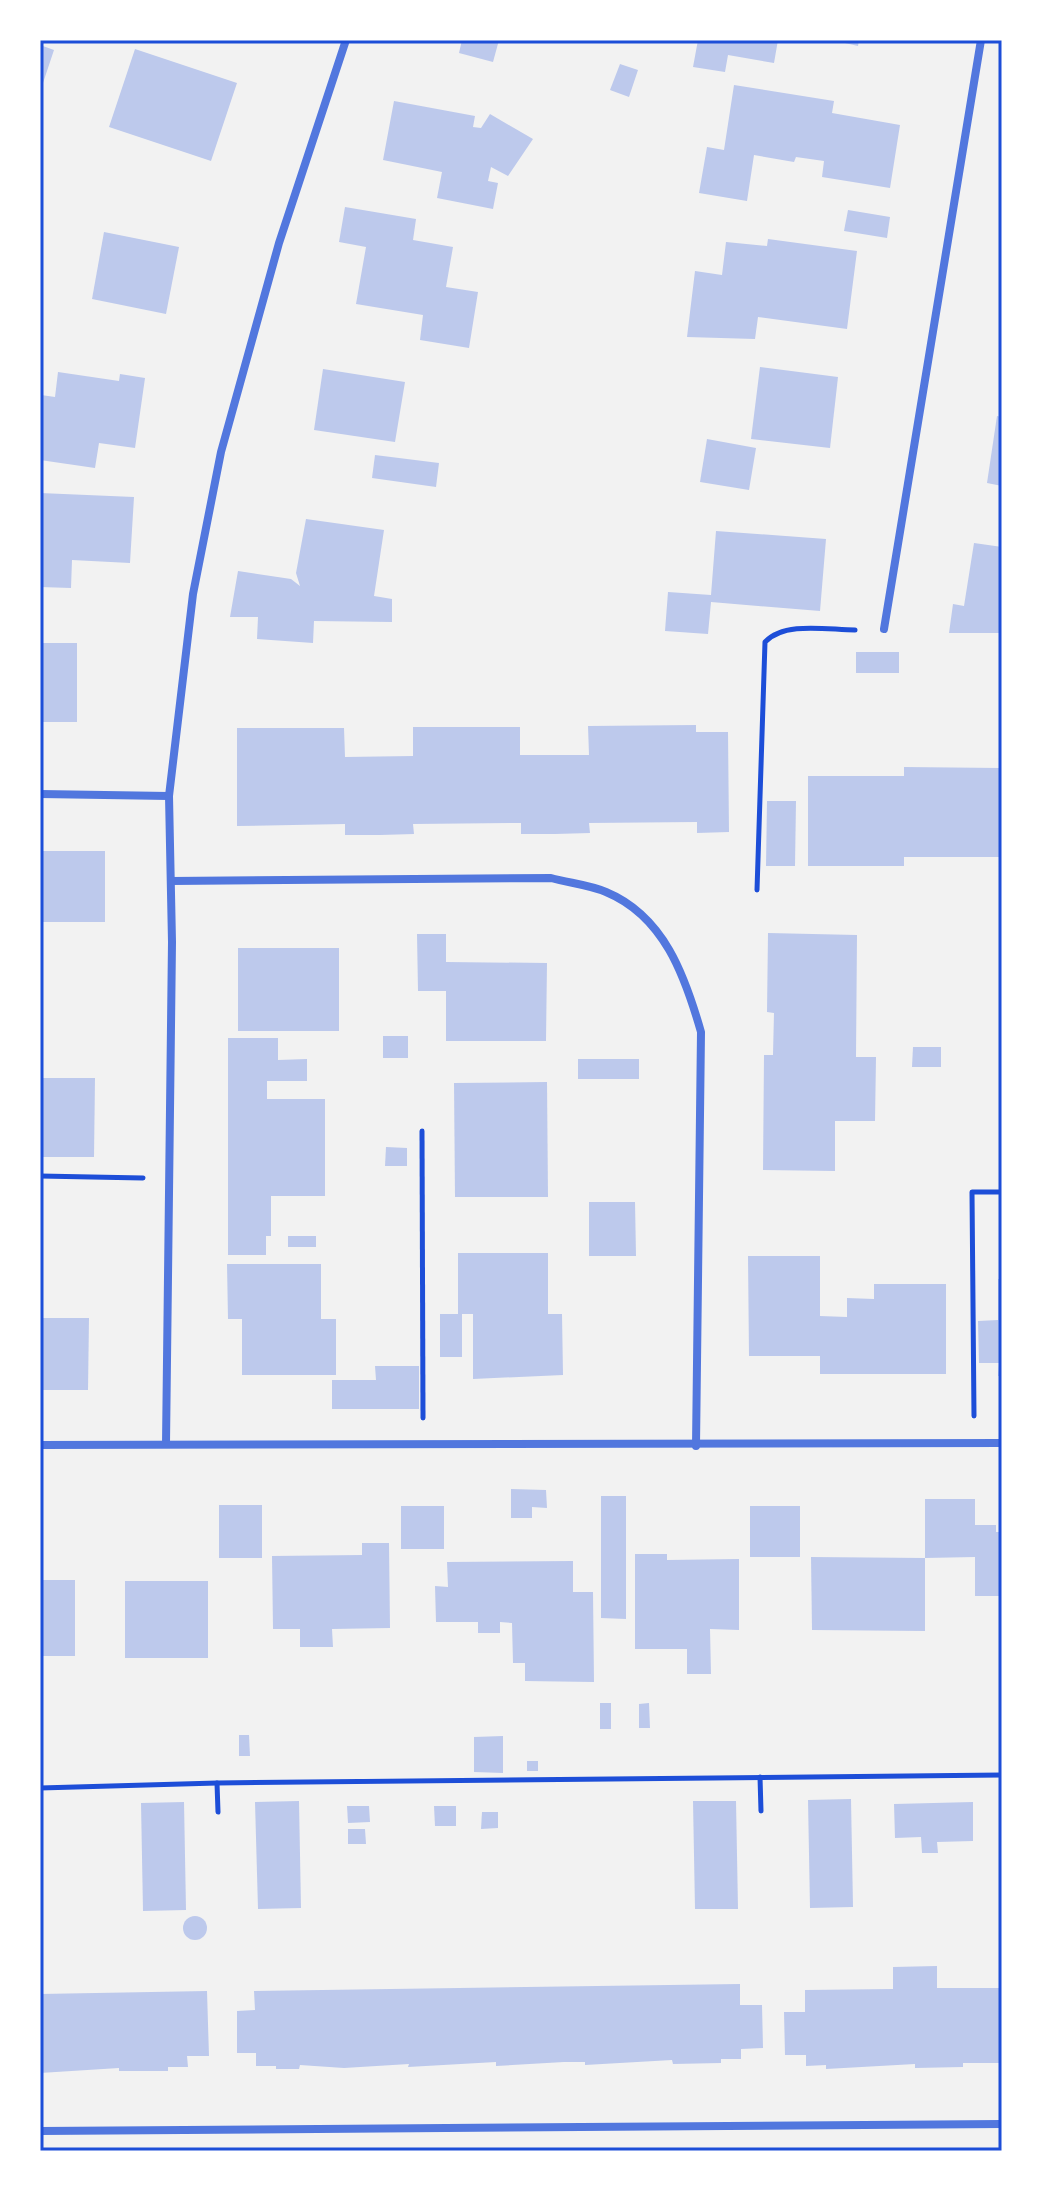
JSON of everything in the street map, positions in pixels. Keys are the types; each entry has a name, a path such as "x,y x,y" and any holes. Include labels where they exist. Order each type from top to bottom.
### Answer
{"street":[{"path":"166,1444 169,796 193,594 221,452 279,243 346,40"},
{"path":"884,629 981,40"},
{"path":"40,794 169,796"},
{"path":"171,881 551,878 607,892 653,923 685,976 701,1032 696,1446"},
{"path":"40,1445 1002,1443"},
{"path":"40,2131 1002,2124"}],"path":[{"path":"757,890 765,642 773,633 785,630 884,629"},
{"path":"422,1131 423,1444"},
{"path":"40,1176 168,1178"},
{"path":"974,1444 972,1192 1002,1192"},
{"path":"40,1788 217,1783 1002,1775"},
{"path":"760,1777 761,1811"},
{"path":"217,1783 218,1812"}],"building":[{"path":"462,40 499,40 493,62 459,53"},
{"path":"698,40 778,40 774,63 728,55 725,72 693,67"},
{"path":"832,40 859,40 858,46"},
{"path":"40,45 54,50 41,89 40,89"},
{"path":"135,49 237,83 211,161 109,127"},
{"path":"620,64 638,70 629,97 610,90"},
{"path":"734,85 834,101 832,113 900,125 890,188 822,177 824,161 796,157 794,162 754,155 747,201 699,193 707,147 724,150"},
{"path":"394,101 475,116 473,127 481,128 490,114 533,139 508,176 491,167 488,181 498,183 493,209 437,198 442,172 383,160"},
{"path":"345,207 416,219 413,240 453,247 446,287 478,292 469,348 420,340 423,315 356,304 366,247 339,242"},
{"path":"848,210 890,217 887,238 844,231"},
{"path":"104,232 179,247 166,314 92,299"},
{"path":"768,239 857,251 847,329 758,317 755,339 687,337 695,271 722,275 726,242 767,246"},
{"path":"760,367 838,377 830,448 751,439"},
{"path":"323,369 405,382 395,442 314,430"},
{"path":"58,372 119,381 120,374 145,378 135,448 99,443 95,468 40,460 41,395 55,397"},
{"path":"997,416 1002,417 1002,486 987,483"},
{"path":"707,439 756,448 749,490 700,482"},
{"path":"375,455 439,463 436,487 372,478"},
{"path":"40,493 134,497 130,563 72,560 71,588 40,587"},
{"path":"306,519 384,530 374,596 392,599 392,622 314,621 313,643 257,639 258,617 230,617 238,571 291,579 300,586 296,573"},
{"path":"716,531 826,539 820,611 711,602 708,634 665,631 668,592 711,595"},
{"path":"974,543 1002,547 1002,633 949,633 953,604 964,606"},
{"path":"40,643 77,643 77,722 40,722"},
{"path":"856,652 899,652 899,673 856,673"},
{"path":"696,725 696,732 728,732 729,832 697,833 697,822 589,823 590,833 555,834 521,834 521,823 413,824 414,834 380,835 345,835 345,824 237,826 237,728 344,728 345,757 413,756 413,727 520,727 520,755 589,755 588,726"},
{"path":"904,767 1000,768 1002,857 904,857 904,866 808,866 808,776 904,776"},
{"path":"767,801 796,801 795,866 766,866"},
{"path":"40,851 105,851 105,922 40,922"},
{"path":"768,933 857,935 856,1057 876,1057 875,1121 835,1121 835,1171 763,1170 764,1055 773,1055 774,1013 767,1012"},
{"path":"417,934 446,934 446,962 547,963 546,1041 446,1041 446,991 418,991"},
{"path":"238,948 339,948 339,1031 238,1031"},
{"path":"383,1036 408,1036 408,1058 383,1058"},
{"path":"228,1038 278,1038 278,1060 307,1059 307,1081 267,1081 267,1099 325,1099 325,1196 271,1196 271,1236 266,1236 266,1255 228,1255"},
{"path":"913,1047 941,1047 941,1067 912,1067"},
{"path":"578,1059 639,1059 639,1079 578,1079"},
{"path":"40,1078 95,1078 94,1157 40,1157"},
{"path":"547,1082 548,1197 455,1197 454,1083"},
{"path":"386,1147 407,1148 407,1166 385,1166"},
{"path":"589,1202 635,1202 636,1256 589,1256"},
{"path":"288,1236 316,1236 316,1247 288,1247"},
{"path":"458,1253 548,1253 548,1314 562,1314 563,1375 473,1379 473,1314 462,1314 462,1357 440,1357 440,1314 458,1314"},
{"path":"748,1256 820,1256 820,1316 847,1317 847,1298 874,1299 874,1284 946,1284 946,1374 820,1374 820,1356 749,1356"},
{"path":"227,1264 321,1264 321,1319 336,1319 336,1375 242,1375 242,1319 228,1319"},
{"path":"998,1279 1002,1279 1002,1376 998,1376 999,1363 979,1363 978,1321 998,1320"},
{"path":"40,1318 89,1318 88,1390 40,1390"},
{"path":"375,1366 419,1366 419,1409 332,1409 332,1380 376,1380"},
{"path":"511,1489 546,1490 547,1508 532,1507 532,1518 511,1518"},
{"path":"601,1496 626,1496 626,1619 601,1618"},
{"path":"925,1499 975,1499 975,1525 996,1525 996,1532 1002,1532 1002,1596 975,1596 975,1557 925,1558"},
{"path":"219,1505 262,1505 262,1558 219,1558"},
{"path":"401,1506 444,1506 444,1549 401,1549"},
{"path":"750,1506 800,1506 800,1557 750,1557"},
{"path":"362,1543 389,1543 390,1628 332,1629 333,1647 300,1647 300,1629 273,1629 272,1556 362,1555"},
{"path":"635,1554 667,1554 667,1560 739,1559 739,1630 710,1629 711,1674 687,1674 687,1649 635,1649"},
{"path":"811,1557 925,1558 925,1631 812,1630"},
{"path":"573,1561 573,1592 593,1592 594,1682 525,1681 525,1663 513,1663 512,1623 500,1622 500,1633 478,1633 478,1622 436,1622 435,1586 448,1587 447,1562"},
{"path":"40,1580 75,1580 75,1656 40,1656"},
{"path":"125,1581 208,1581 208,1658 125,1658"},
{"path":"600,1703 611,1703 611,1729 600,1729"},
{"path":"649,1703 650,1728 639,1728 639,1704"},
{"path":"239,1735 249,1735 250,1756 239,1756"},
{"path":"503,1736 503,1773 474,1772 474,1737"},
{"path":"527,1761 538,1761 538,1771 527,1771"},
{"path":"851,1799 853,1907 810,1908 808,1800"},
{"path":"299,1801 301,1908 258,1909 255,1802"},
{"path":"693,1801 736,1801 738,1909 695,1909"},
{"path":"184,1802 186,1910 143,1911 141,1803"},
{"path":"973,1802 973,1841 937,1842 938,1853 922,1853 921,1837 895,1838 894,1804"},
{"path":"347,1806 369,1806 370,1822 348,1823"},
{"path":"434,1806 456,1806 456,1826 435,1826"},
{"path":"482,1812 498,1812 498,1828 481,1829"},
{"path":"348,1829 365,1829 366,1844 348,1844"},
{"path":"195,1916 206,1923 207,1928 200,1939 195,1940 184,1933 183,1928 190,1917"},
{"path":"937,1966 937,1988 1002,1988 1002,2063 963,2063 963,2067 915,2068 915,2064 826,2069 826,2065 806,2066 806,2055 785,2055 784,2012 805,2012 805,1990 893,1989 893,1967"},
{"path":"740,1984 740,2005 762,2005 763,2048 741,2049 741,2059 721,2059 721,2063 673,2064 672,2060 496,2066 496,2062 344,2068 300,2065 299,2069 276,2069 276,2066 256,2066 256,2053 237,2053 237,2011 255,2010 254,1991"},
{"path":"207,1991 209,2056 187,2056 188,2067 168,2067 168,2071 119,2071 119,2068 40,2073 40,1994"}]}
